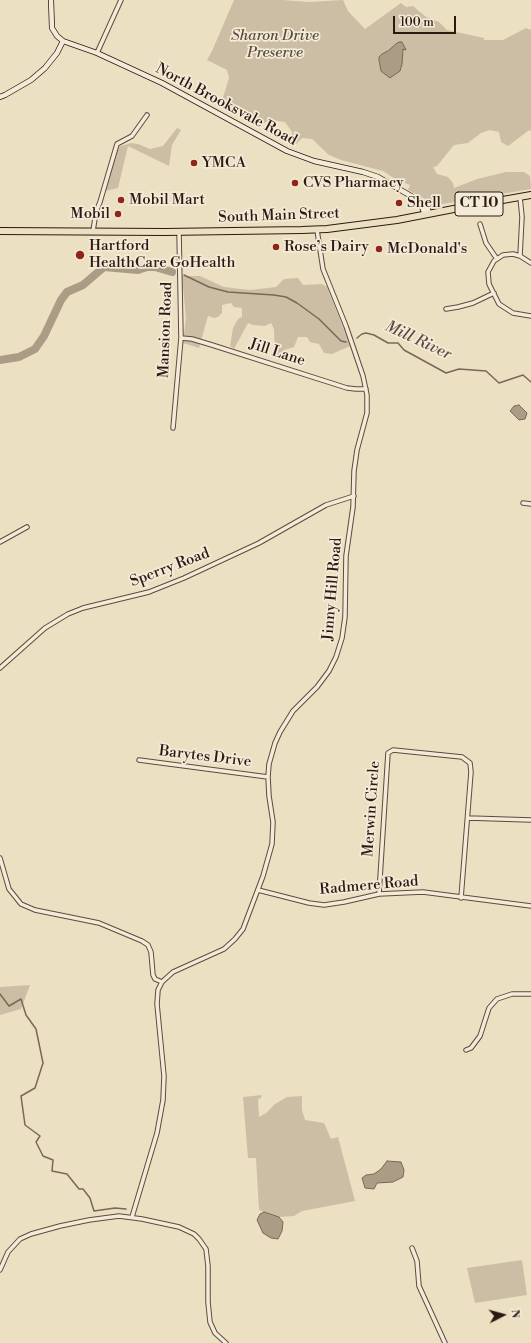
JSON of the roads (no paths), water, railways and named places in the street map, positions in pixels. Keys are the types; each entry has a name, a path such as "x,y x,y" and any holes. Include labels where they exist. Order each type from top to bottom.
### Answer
{"highway":[{"name":"South Main Street","path":"0,231 317,230 370,224 531,196"}],"main road":[{"path":"0,97 31,80 45,68 57,53 63,41 57,36 52,28 51,0"},
{"name":"North Brooksvale Road","path":"63,41 97,53 162,83 287,151 314,161 363,172 378,177 421,202 423,210 428,214"}],"street":[{"path":"97,53 120,0"},
{"path":"93,231 95,216 117,144 132,136 147,115"},
{"path":"520,197 522,217 520,256"},
{"path":"480,224 486,243 497,259"},
{"name":"Jinny Hill Road","path":"162,982 173,972 220,952 231,944 243,929 270,853 273,833 268,777 272,754 280,732 293,711 324,679 340,648 344,626 345,567 352,521 355,462 368,406 366,389 345,322 323,269 317,230"},
{"name":"Mansion Road","path":"173,428 181,338 179,231"},
{"path":"531,263 520,256 513,254 503,255 494,261 488,272 489,284 500,304 513,313 531,316"},
{"path":"446,309 473,303 494,293"},
{"name":"Jill Lane","path":"181,338 192,339 347,388 366,389"},
{"name":"Sperry Road","path":"0,668 45,628 68,614 83,608 149,592 184,578 259,543 326,505 354,496"},
{"path":"523,503 531,504"},
{"path":"0,542 27,526"},
{"name":"Merwin Circle","path":"379,894 388,754 393,750 462,758 470,763 471,772 468,818 461,898"},
{"name":"Barytes Drive","path":"139,760 268,777"},
{"path":"468,818 531,820"},
{"path":"0,858 8,889 21,904 35,910 99,924 148,944 151,952 153,975 155,979 162,982 158,990 157,998 164,1076 163,1100 156,1138 132,1217"},
{"name":"Radmere Road","path":"258,890 309,903 324,905 379,894 423,892 531,906"},
{"path":"466,1050 471,1048 480,1036 489,1008 497,999 512,994 531,994"},
{"path":"0,1270 11,1248 20,1239 45,1230 110,1216 132,1217 179,1227 194,1234 202,1242 206,1249 208,1257 210,1322 215,1333 226,1343"},
{"path":"412,1248 417,1261 420,1286 445,1343"}],"waterway":[{"name":"Mill River","path":"0,360 19,357 35,349 44,336 61,300 67,292 83,285 104,267 138,270 147,267 155,267 172,272"},
{"name":"Mill River","path":"184,275 209,287 228,292 286,297 319,319 341,341 346,342"},
{"name":"Mill River","path":"357,338 366,333 374,335 388,343 398,343 404,350 446,373 459,369 486,371 499,383 523,375 531,382"},
{"path":"0,994 9,1006 21,999 26,1015 36,1029 43,1063 35,1088 21,1096 25,1125 40,1136 36,1142 43,1156 53,1160 52,1171 67,1174 79,1189 83,1189 90,1198 94,1211 115,1208 126,1209"}],"place":[{"name":"YMCA","path":"194,163"},
{"name":"CVS Pharmacy","path":"295,183"},
{"name":"Mobil Mart","path":"121,200"},
{"name":"Shell","path":"399,203"},
{"name":"Mobil","path":"118,214"},
{"name":"Rose’s Dairy","path":"276,247"},
{"name":"McDonald's","path":"379,249"},
{"name":"Hartford HealthCare GoHealth","path":"80,255"}],"park label":[{"name":"Sharon Drive Preserve","path":"275,44"}]}
